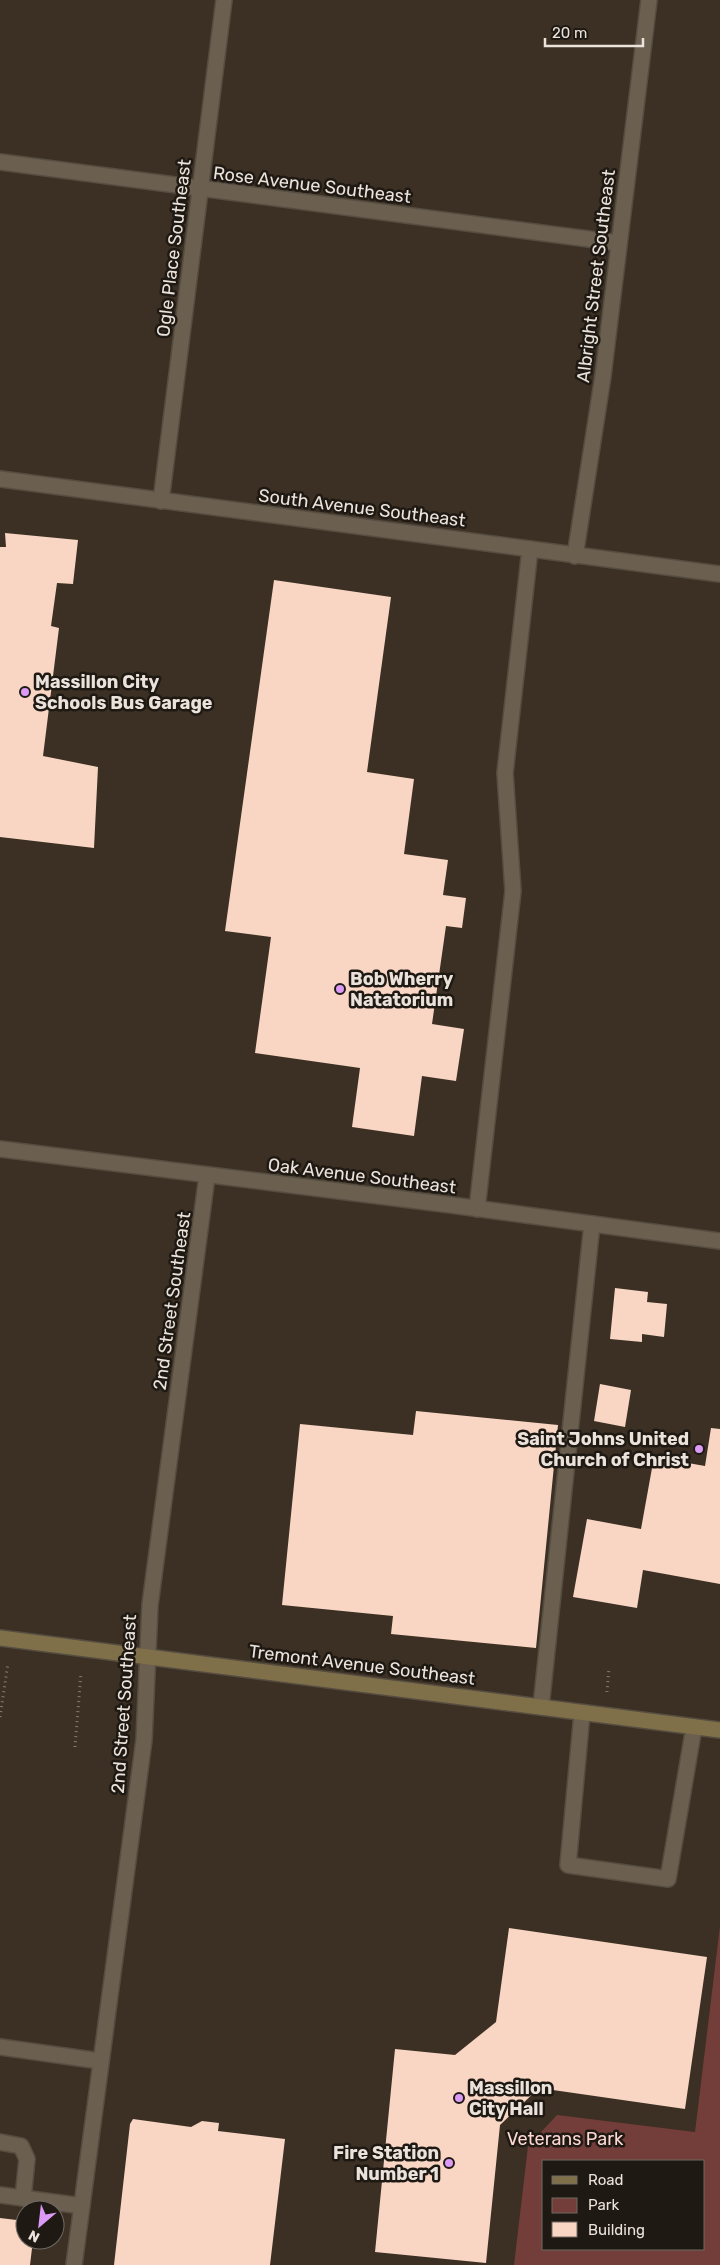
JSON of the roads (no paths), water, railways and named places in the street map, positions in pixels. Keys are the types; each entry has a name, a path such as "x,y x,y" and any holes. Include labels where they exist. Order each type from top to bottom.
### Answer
{"street":[{"name":"Ogle Place Southeast","path":"161,501 224,0"},
{"name":"Albright Street Southeast","path":"575,556 603,376 649,0"},
{"name":"Rose Avenue Southeast","path":"0,162 619,244"},
{"name":"South Avenue Southeast","path":"0,479 720,574"},
{"path":"477,1209 513,891 505,773 530,548"},
{"name":"Oak Avenue Southeast","path":"0,1150 720,1241"},
{"name":"2nd Street Southeast","path":"74,2265 144,1740 150,1605 207,1176"},
{"path":"541,1707 592,1224"},
{"name":"Tremont Avenue Southeast","path":"6,1639 720,1730"},
{"path":"582,1713 568,1865 668,1879 694,1727"},
{"path":"0,2047 100,2061"},
{"path":"0,2142 21,2146 27,2158 23,2198"},
{"path":"0,2195 82,2206"}],"place":[{"name":"Massillon City Schools Bus Garage","path":"25,692"},
{"name":"Bob Wherry Natatorium","path":"340,989"},
{"name":"Saint Johns United Church of Christ","path":"699,1449"},
{"name":"Massillon City Hall","path":"459,2098"},
{"name":"Fire Station Number 1","path":"449,2163"}],"park label":[{"name":"Veterans Park","path":"565,2139"}]}
